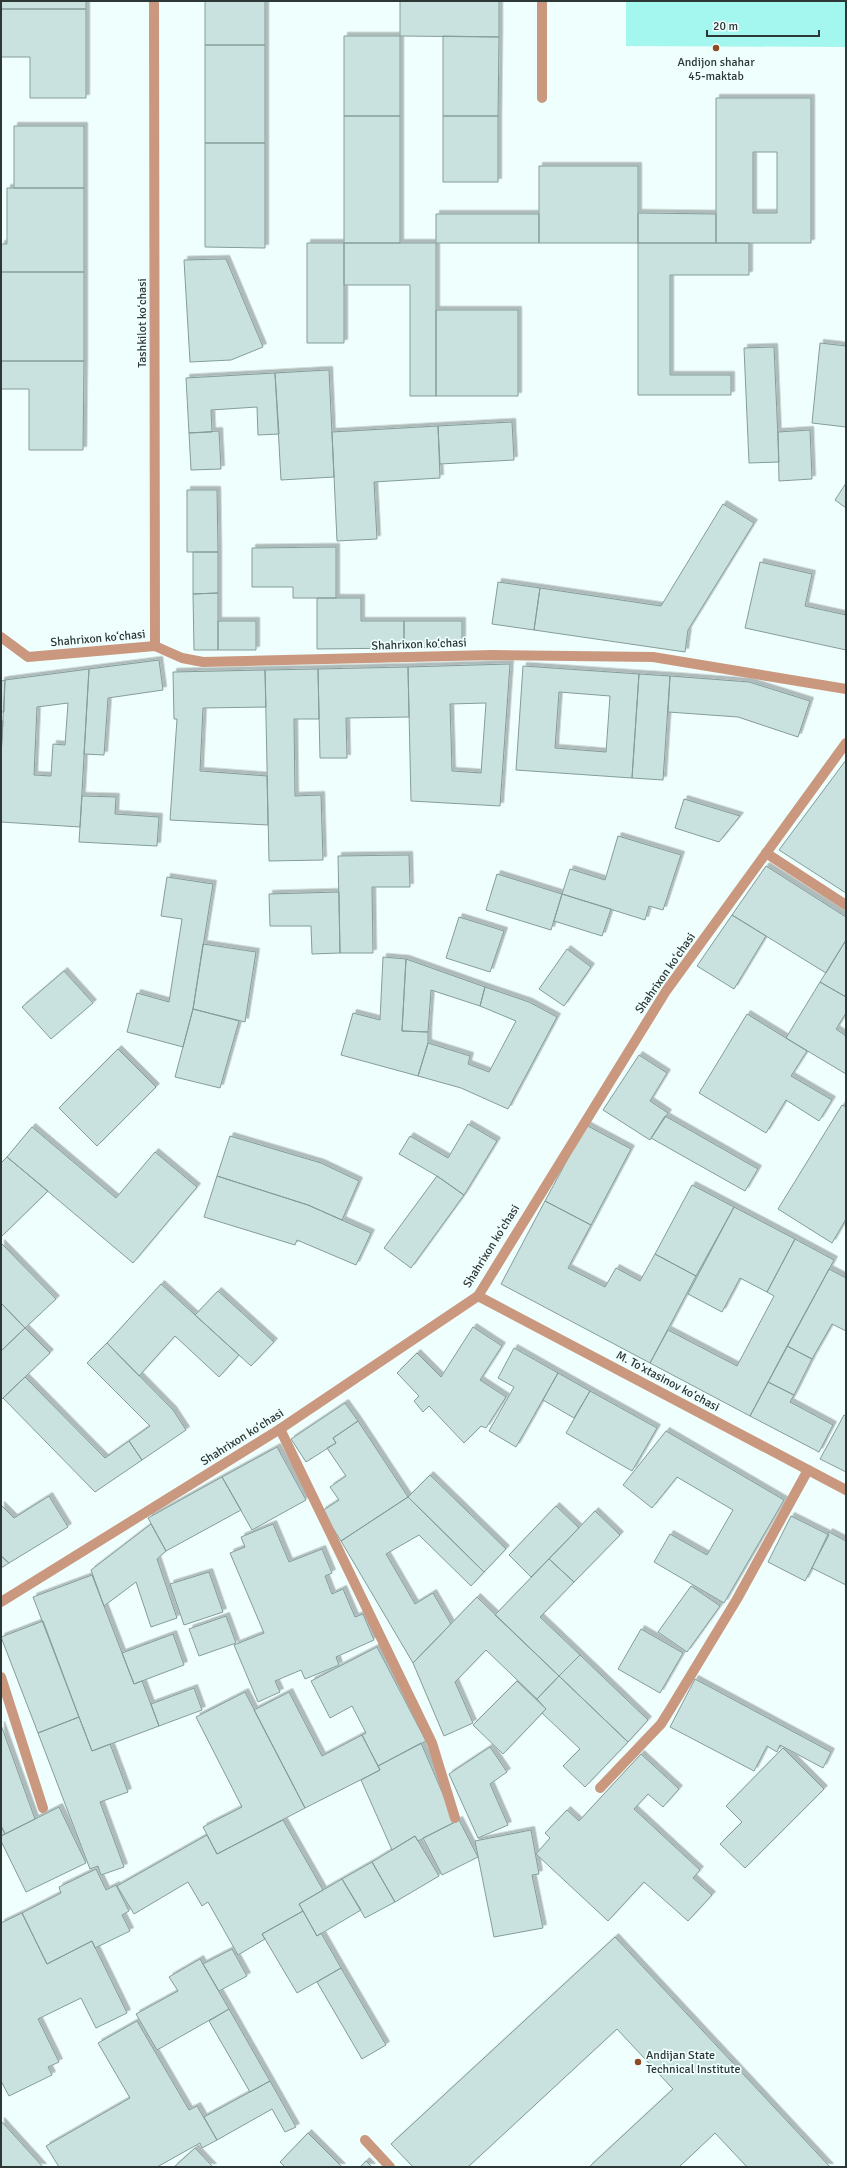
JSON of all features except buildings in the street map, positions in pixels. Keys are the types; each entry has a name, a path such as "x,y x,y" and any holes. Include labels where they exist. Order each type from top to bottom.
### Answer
{"street":[{"name":"Tashkilot koʻchasi","path":"154,1 155,646"},
{"path":"542,1 542,98"},
{"name":"Shahrixon koʻchasi","path":"1,637 28,657 155,646 182,658 203,662 492,655 653,657 846,689"},
{"name":"Shahrixon koʻchasi","path":"1,1602 280,1429 478,1296 666,991 846,743"},
{"path":"766,853 846,905"},
{"name":"M. Toʻxtasinov koʻchasi","path":"478,1296 846,1490"},
{"path":"280,1429 432,1743 455,1818"},
{"path":"600,1788 661,1724 672,1708 737,1600 808,1470"},
{"path":"1,1677 43,1808"},
{"path":"364,2140 390,2167"}],"shaded area":[{"path":"626,1 846,1 846,47 626,46"}],"place":[{"name":"Andijon shahar 45-maktab","path":"716,48"},
{"name":"Andijan State Technical Institute","path":"638,2062"}]}
